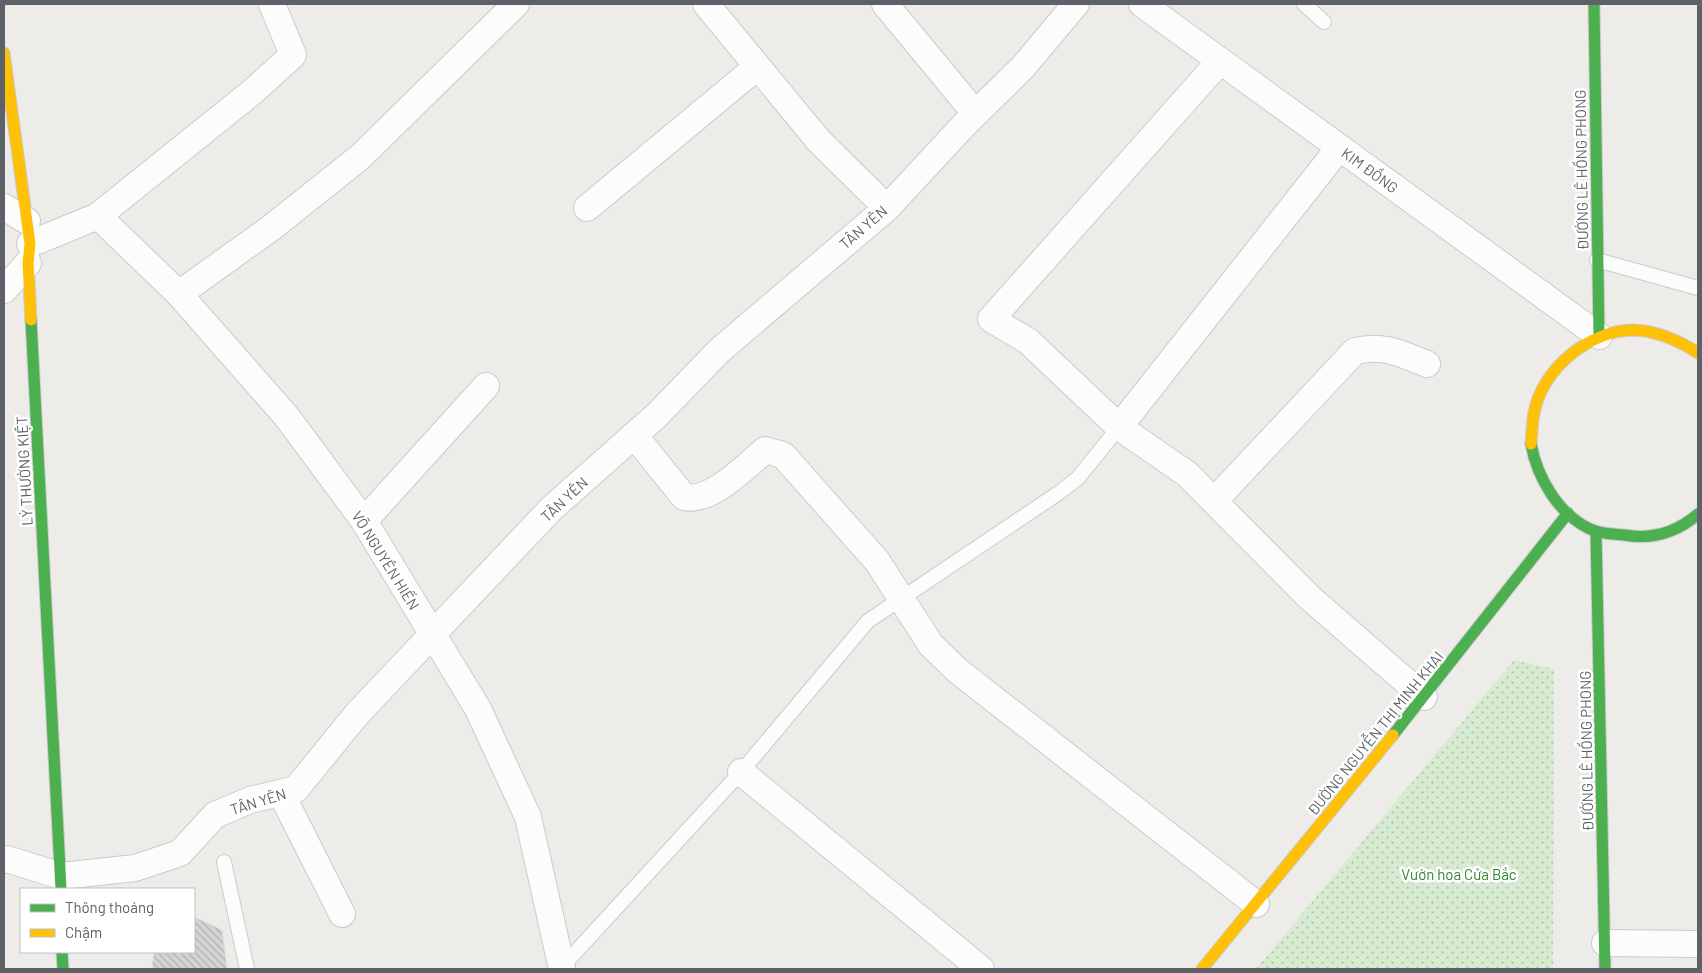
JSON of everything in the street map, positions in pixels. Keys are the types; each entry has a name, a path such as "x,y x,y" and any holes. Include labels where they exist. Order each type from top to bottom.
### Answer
{"main road":[{"name":"ĐƯỜNG LÊ HỒNG PHONG","path":"1594,4 1598,336"},
{"name":"LÝ THƯỜNG KIỆT","path":"4,54 28,243 61,883"},
{"path":"1698,353 1673,337 1640,330 1598,336 1563,359 1540,390 1531,426 1535,464 1552,498 1578,522 1596,533 1647,538 1687,525 1698,514"},
{"name":"ĐƯỜNG NGUYỄN THỊ MINH KHAI","path":"1202,969 1424,697 1568,513"},
{"name":"ĐƯỜNG LÊ HỒNG PHONG","path":"1596,533 1605,969"},
{"path":"62,953 62,969"}],"street":[{"path":"4,290 28,243 98,216 251,93 293,55 272,4"},
{"path":"179,294 271,228 360,157 516,4"},
{"path":"706,4 819,141 887,208"},
{"path":"885,4 975,113"},
{"name":"TÂN YÊN","path":"4,860 7,859 61,883 135,868 180,852 215,815 250,800 296,789 357,714 552,509 634,435 720,350 887,208 975,113 1023,67 1076,4"},
{"name":"KIM ĐỒNG","path":"1142,4 1598,336"},
{"path":"1220,61 991,319 1028,341 1119,427 1187,474 1310,598 1424,697"},
{"path":"587,208 757,67"},
{"path":"1119,427 1340,148"},
{"path":"4,207 28,243"},
{"name":"VÕ NGUYÊN HIẾN","path":"98,216 179,294 287,417 364,521 478,709 528,816 561,968"},
{"path":"1214,501 1356,351 1370,347 1386,348 1427,364"},
{"path":"364,521 486,386"},
{"path":"634,435 684,497 690,498 698,498 720,486 741,472 765,450 783,455 876,561 932,645 958,671 1256,904"},
{"path":"741,772 981,969"},
{"path":"281,793 342,914"},
{"path":"1604,943 1698,944"}],"lane":[{"path":"1304,4 1324,22"},
{"path":"1597,260 1698,288"},
{"path":"561,968 741,772 868,621 1060,492 1078,478 1119,427"},
{"path":"224,862 247,969"}],"green space":[{"name":"Vườn hoa Cửa Bắc","path":"1514,660 1554,669 1553,969 1256,969"}],"building":[{"path":"195,917 222,930 227,969 152,969 154,953 195,953"}],"traffic: fast":[{"path":"1594,4 1599,336"},
{"path":"31,320 61,888"},
{"path":"1531,444 1538,469 1551,493 1568,514 1590,529 1611,534 1654,536 1681,526 1698,514"},
{"path":"1393,735 1568,513"},
{"path":"1596,533 1605,969"},
{"path":"62,953 63,969"}],"traffic: slow":[{"path":"4,53 30,244 28,263 31,320"},
{"path":"1531,444 1534,413 1547,381 1557,367 1585,345 1617,332 1634,330 1668,337 1698,353"},
{"path":"1202,969 1393,735"}]}
